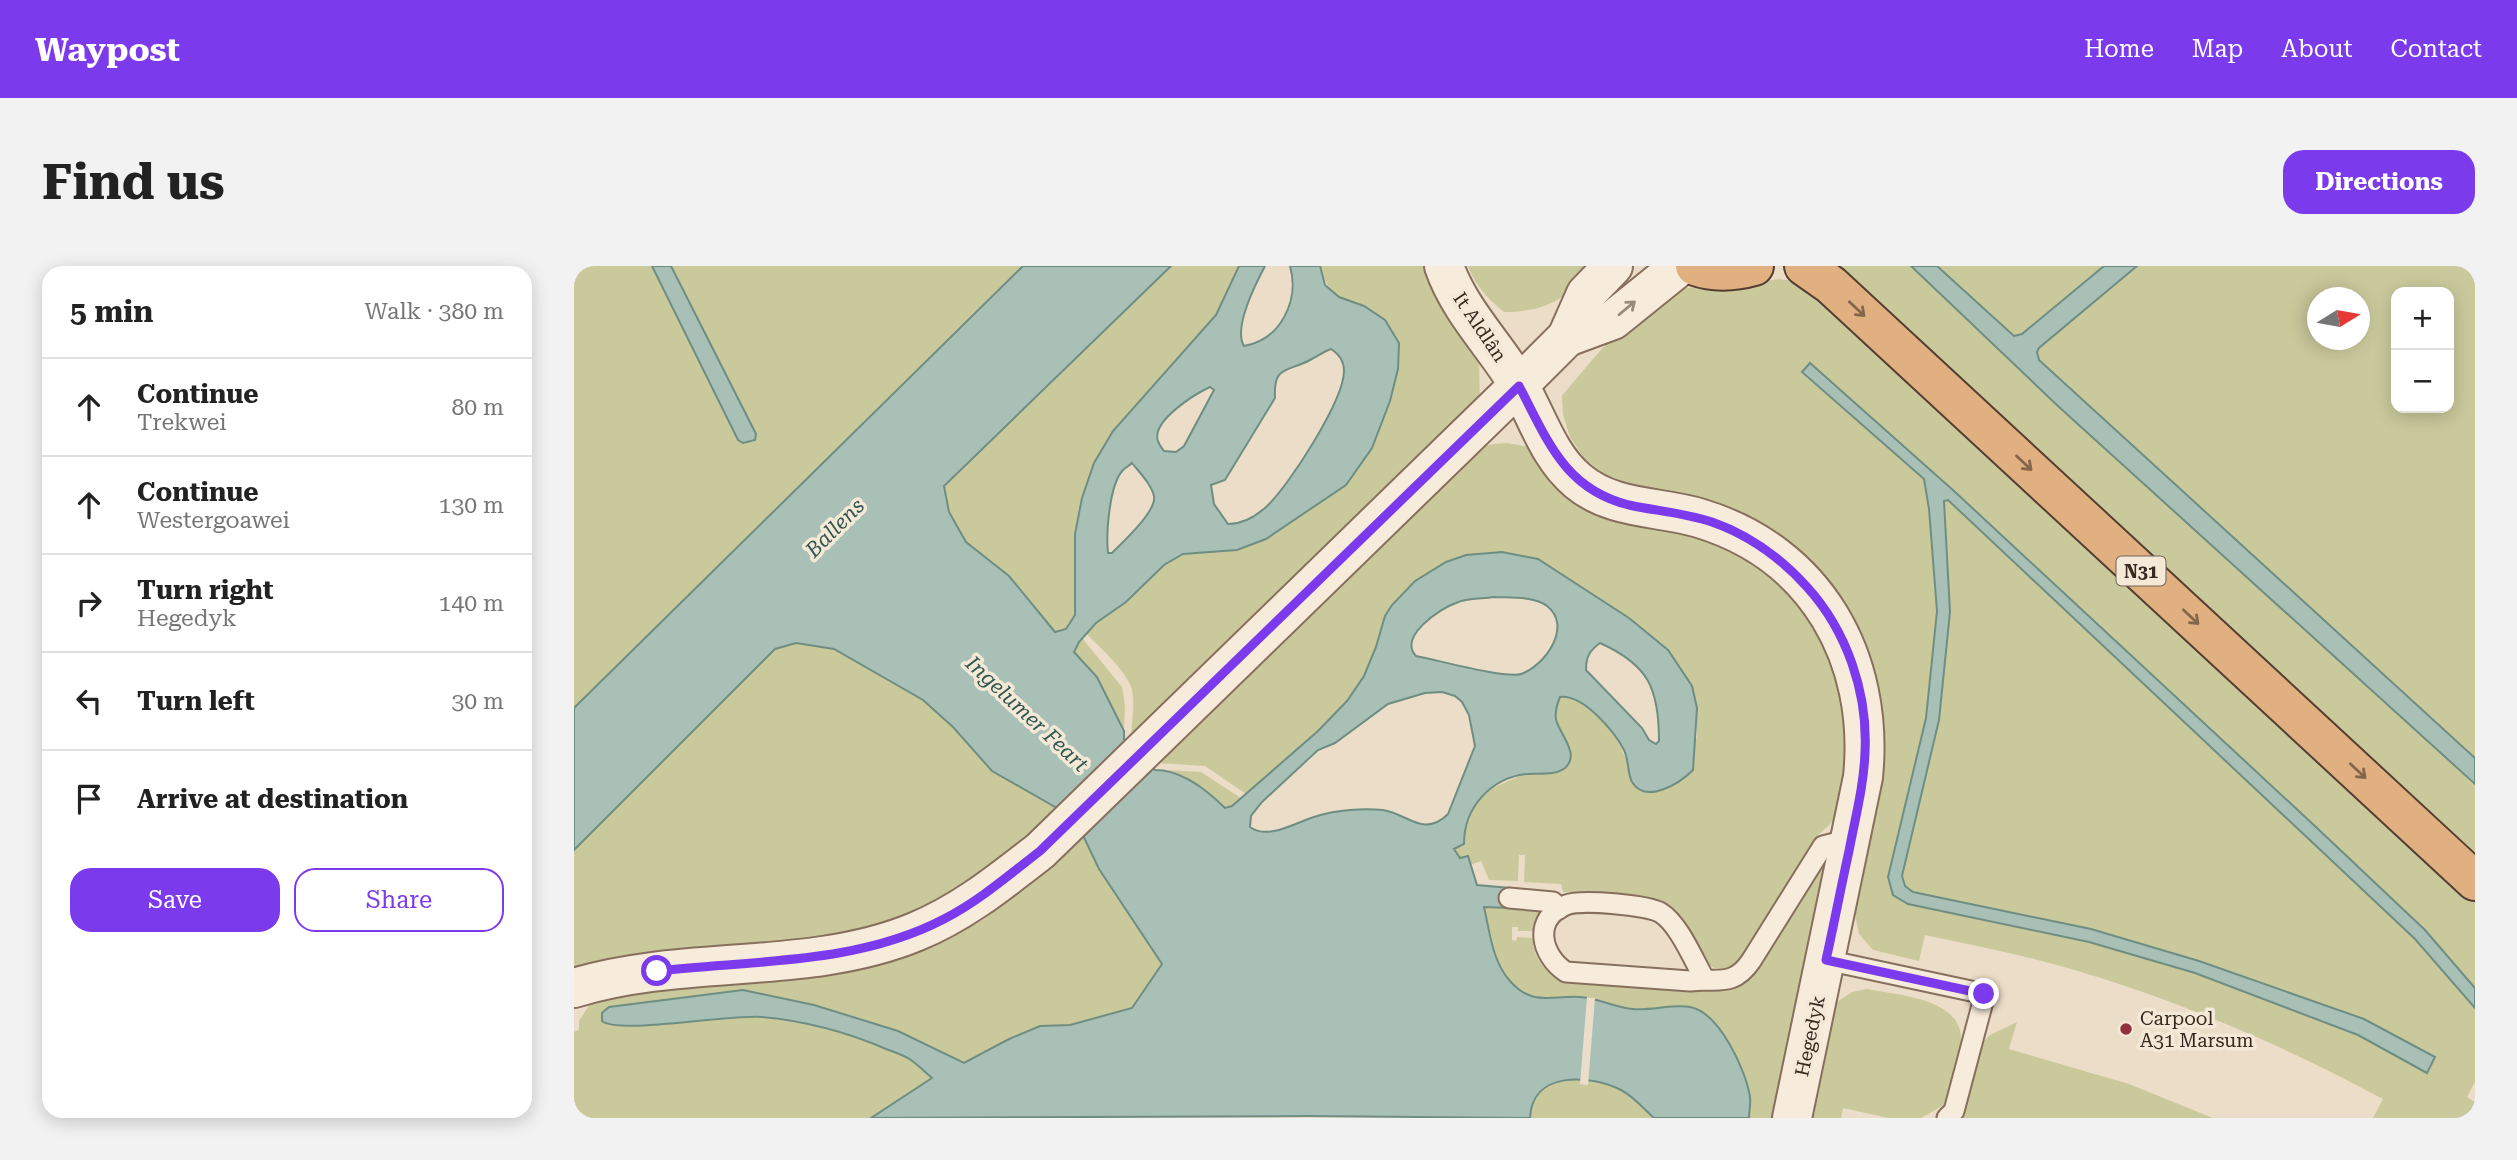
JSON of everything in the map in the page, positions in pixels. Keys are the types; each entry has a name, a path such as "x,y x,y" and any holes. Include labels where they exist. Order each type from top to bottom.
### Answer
{"highway":[{"path":"1695,266 1722,271 1738,271 1754,266"},
{"name":"N31","path":"1804,266 1831,285 2475,881"}],"street":[{"name":"It Aldlân","path":"1444,266 1461,301 1519,386"},
{"path":"574,988 625,975 706,965 806,958 876,945 913,933 976,900 1040,851 1519,386 1567,337 1586,294 1614,266"},
{"path":"1567,337 1614,320 1680,266"},
{"name":"Hegedyk","path":"1519,386 1553,451 1578,482 1621,502 1697,517 1725,527 1775,556 1817,598 1834,623 1858,681 1863,705 1865,752 1851,839 1792,1118"}],"lane":[{"path":"1705,980 1678,932 1662,913 1650,908 1578,902 1559,909 1548,922 1544,933 1544,944 1554,964 1566,972 1690,981 1731,980 1744,972 1823,846 1851,839"},
{"path":"1509,898 1553,902 1559,909"},
{"path":"1826,960 1984,994 1954,1111 1947,1118"}],"green space":[{"path":"574,266 652,266 737,440 743,443 755,434 671,266 1023,266 574,708"},
{"path":"1171,266 1239,266 1216,315 1113,431 1074,595 1075,615 1066,629 1054,632 1009,576 966,542 949,512 944,486"},
{"path":"1320,266 1431,266 1479,359 1480,410 1131,736 1133,701 1129,683 1119,668 1086,633 1126,602 1164,565 1183,554 1237,550 1266,539 1311,510 1372,448 1379,428 1364,306 1347,300 1330,289"},
{"path":"1468,266 1599,266 1557,300 1534,309 1504,312 1483,291"},
{"path":"1835,266 1911,266 2059,407 2475,784 2475,863"},
{"path":"1937,266 2104,266 2022,334 2014,336"},
{"path":"2137,266 2475,266 2475,758 2039,360 2037,352"},
{"path":"1779,279 1796,281 1821,292 2475,896 2475,988 2425,930 2317,828 1954,491 1810,363 1802,373 1924,479 1929,509 1937,611 1926,718 1893,895 2089,942 2195,973 2358,1035 2426,1073 2364,1019 2199,961 2092,929 1913,892 1905,886 1902,876 1939,720 1950,612 1944,501 1948,500 2415,939 2475,1008 2475,1082 2467,1097 2475,1102 2475,1118 2373,1118 2383,1099 2227,1024 2146,993 2047,962 1925,935 1919,961 1873,950 1859,934 1854,910 1881,772 1883,725 1873,680 1858,637 1646,490 1602,473 1584,458 1570,437 1563,415 1562,396 1627,322 1656,297 1681,288 1728,287"},
{"path":"1507,443 1531,447 1712,540 1769,574 1813,624 1841,685 1850,751 1838,817 1816,837 1742,956 1729,967 1714,968 1704,960 1682,918 1668,905 1624,895 1563,892 1561,884 1524,882 1525,855 1519,855 1518,881 1489,880 1481,861 1470,865 1460,858 1454,849 1464,835 1476,802 1486,791 1524,774 1555,773 1571,759 1557,716 1559,697 1570,698 1593,711 1613,734 1626,758 1628,769 1697,738 1697,708 1692,686 1668,650 1629,618 1538,559 1502,552 1376,647 1364,676 1348,701 1246,794 1205,766 1158,763 1470,450"},
{"path":"1082,638 1122,687 1125,706 1124,731 1097,677 1074,652"},
{"path":"795,643 834,649 923,700 953,727 992,771 1062,811 1034,845 886,931 574,974 574,850 775,649"},
{"path":"1166,770 1201,772 1241,798 1225,808 1207,790"},
{"path":"1080,829 1099,869 1162,964 1132,1008 1070,1025 1040,1026 964,1063 898,1031 814,1005 743,990 609,1007 607,1025 625,1027 719,1017 761,1017 828,1028 910,1059 932,1078 871,1118 574,1118 574,1032 579,1030 579,1021 593,999 904,956 983,920"},
{"path":"1827,853 1775,1118 1749,1118 1750,1097 1728,1041 1706,1014 1691,1007 1631,1009 1580,997 1550,1000 1531,996 1512,983 1498,964 1484,906 1542,912 1533,931 1518,931 1518,927 1512,927 1512,940 1516,941 1517,937 1533,938 1535,952 1541,964 1561,981 1701,991 1734,988 1750,977"},
{"path":"1867,989 1926,1001 1952,1016 1959,1027 1961,1042 1944,1105 1921,1118 1889,1118 1843,1108 1841,1118 1806,1118 1837,1002 1852,992"},
{"path":"2017,1022 2009,1049 2129,1084 2213,1118 1963,1118 1981,1044 1990,1035"},
{"path":"1569,1079 1603,1083 1623,1091 1654,1118 1530,1118 1533,1101 1541,1091"}],"water":[{"path":"652,266 671,266 756,434 755,440 743,443 738,440"},
{"path":"1023,266 1171,266 944,486 949,512 966,542 1009,576 1055,632 1066,629 1075,615 1075,534 1082,498 1094,463 1113,431 1216,315 1239,266 1265,266 1243,317 1241,338 1244,346 1268,336 1284,317 1292,292 1290,266 1320,266 1325,285 1339,297 1364,306 1385,320 1399,343 1398,369 1390,401 1372,448 1346,485 1266,539 1237,550 1183,554 1164,565 1126,602 1096,623 1074,652 1097,677 1124,731 1124,739 1155,770 1184,777 1210,794 1225,808 1232,806 1318,731 1347,701 1364,676 1385,616 1392,605 1415,581 1446,562 1466,555 1502,552 1538,559 1629,618 1668,650 1692,686 1697,708 1693,770 1663,790 1646,792 1638,789 1630,778 1624,750 1613,733 1588,707 1578,701 1560,697 1556,719 1571,757 1565,768 1547,774 1514,777 1491,788 1474,807 1465,831 1464,844 1454,849 1460,858 1468,856 1477,885 1510,888 1509,908 1484,907 1499,965 1518,989 1535,997 1586,998 1632,1009 1683,1006 1701,1011 1721,1031 1737,1058 1750,1097 1749,1118 1654,1118 1621,1090 1579,1079 1551,1084 1533,1103 1530,1118 871,1118 932,1078 902,1055 856,1037 810,1024 747,1017 630,1026 612,1025 602,1021 602,1013 609,1007 743,990 814,1005 898,1031 964,1063 1040,1026 1070,1025 1132,1008 1162,964 1099,869 1080,829 1062,811 992,771 953,727 923,700 834,649 796,643 775,649 574,850 574,708","holes":["1331,349 1336,353 1342,361 1344,371 1335,402 1314,442 1276,496 1266,507 1248,519 1228,524 1214,504 1211,485 1225,480 1275,398 1279,375","1210,387 1214,390 1184,446 1176,452 1164,451 1158,441 1161,425 1185,402","1132,463 1148,483 1154,502 1138,526 1112,553 1108,553 1108,522 1112,498 1114,487 1123,470","1470,599 1529,599 1547,606 1554,614 1557,624 1557,634 1547,654 1530,670 1513,675 1416,656 1412,649 1416,632 1431,617 1449,606","1600,643 1617,651 1630,660 1648,681 1657,707 1659,741 1656,744 1649,740 1642,728 1586,670 1593,649","1442,692 1455,696 1462,702 1469,715 1475,746 1448,814 1439,821 1423,824 1383,810 1354,810 1309,818 1275,831 1258,831 1250,827 1251,816 1262,802 1318,750 1335,743 1388,704 1425,693"]},
{"path":"1911,266 1937,266 2014,336 2022,334 2104,266 2137,266 2039,348 2039,360 2475,758 2475,784 2059,407"},
{"path":"1810,363 1954,491 2425,930 2475,988 2475,1008 2415,939 1948,500 1944,501 1950,612 1939,720 1902,876 1905,886 1913,892 2091,929 2199,961 2364,1019 2435,1057 2427,1073 2358,1035 2195,973 2089,942 1908,904 1893,895 1888,877 1926,718 1937,611 1929,509 1924,479 1802,372"}],"pier":[{"path":"1587,997 1595,998 1588,1085 1580,1084"}],"place":[{"name":"Carpool A31 Marsum","path":"2126,1029"}],"route":[{"path":"657,971 806,958 876,945 913,933 976,900 1040,851 1519,386 1553,451 1578,482 1595,492 1629,505 1697,517 1725,527 1775,556 1817,598 1834,623 1858,681 1866,729 1863,777 1826,960 1984,994"}],"water label":[{"name":"Ballens","path":"835,528"},
{"name":"Ingelumer Feart","path":"1027,714"}]}
